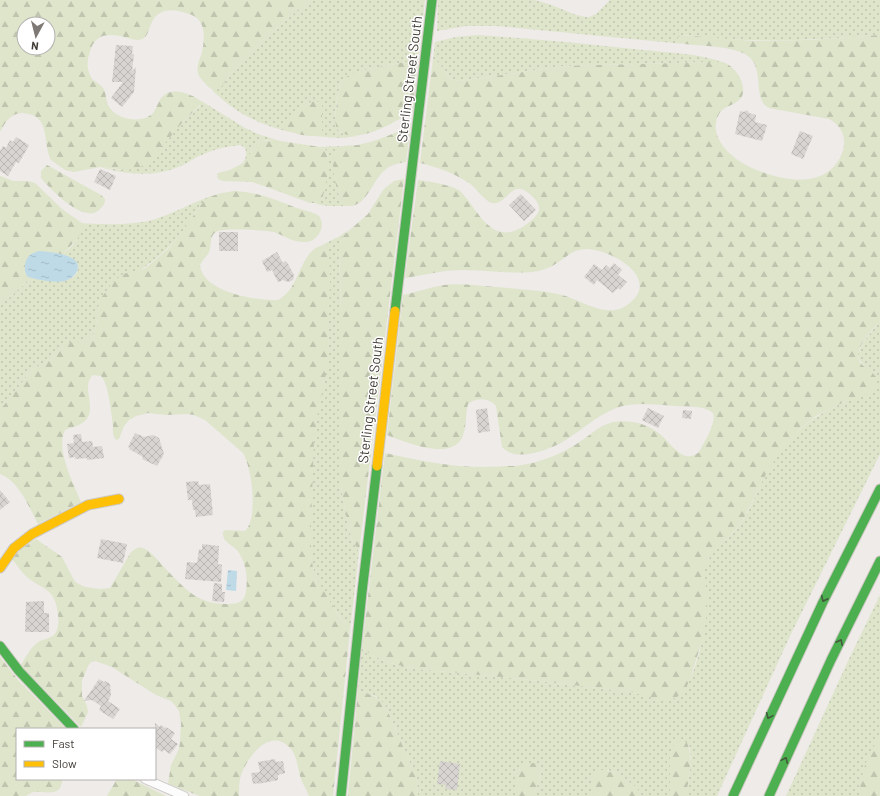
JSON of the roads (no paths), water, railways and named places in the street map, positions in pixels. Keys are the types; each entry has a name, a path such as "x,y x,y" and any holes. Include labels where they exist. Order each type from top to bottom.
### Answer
{"main road":[{"name":"Sterling Street South","path":"341,796 362,592 432,4"},
{"path":"836,575 880,477"},
{"path":"733,796 782,687 836,575 880,489"},
{"path":"0,568 8,555 17,545 42,528 88,505 119,499"},
{"path":"769,796 832,660 880,562"},
{"path":"0,646 19,672 73,728"}],"street":[{"path":"147,780 184,796"}],"water":[{"path":"39,251 58,253 71,257 78,265 76,273 69,279 61,282 46,281 28,277 25,272 26,260 31,254"},
{"path":"228,570 237,571 236,591 226,590"}]}
